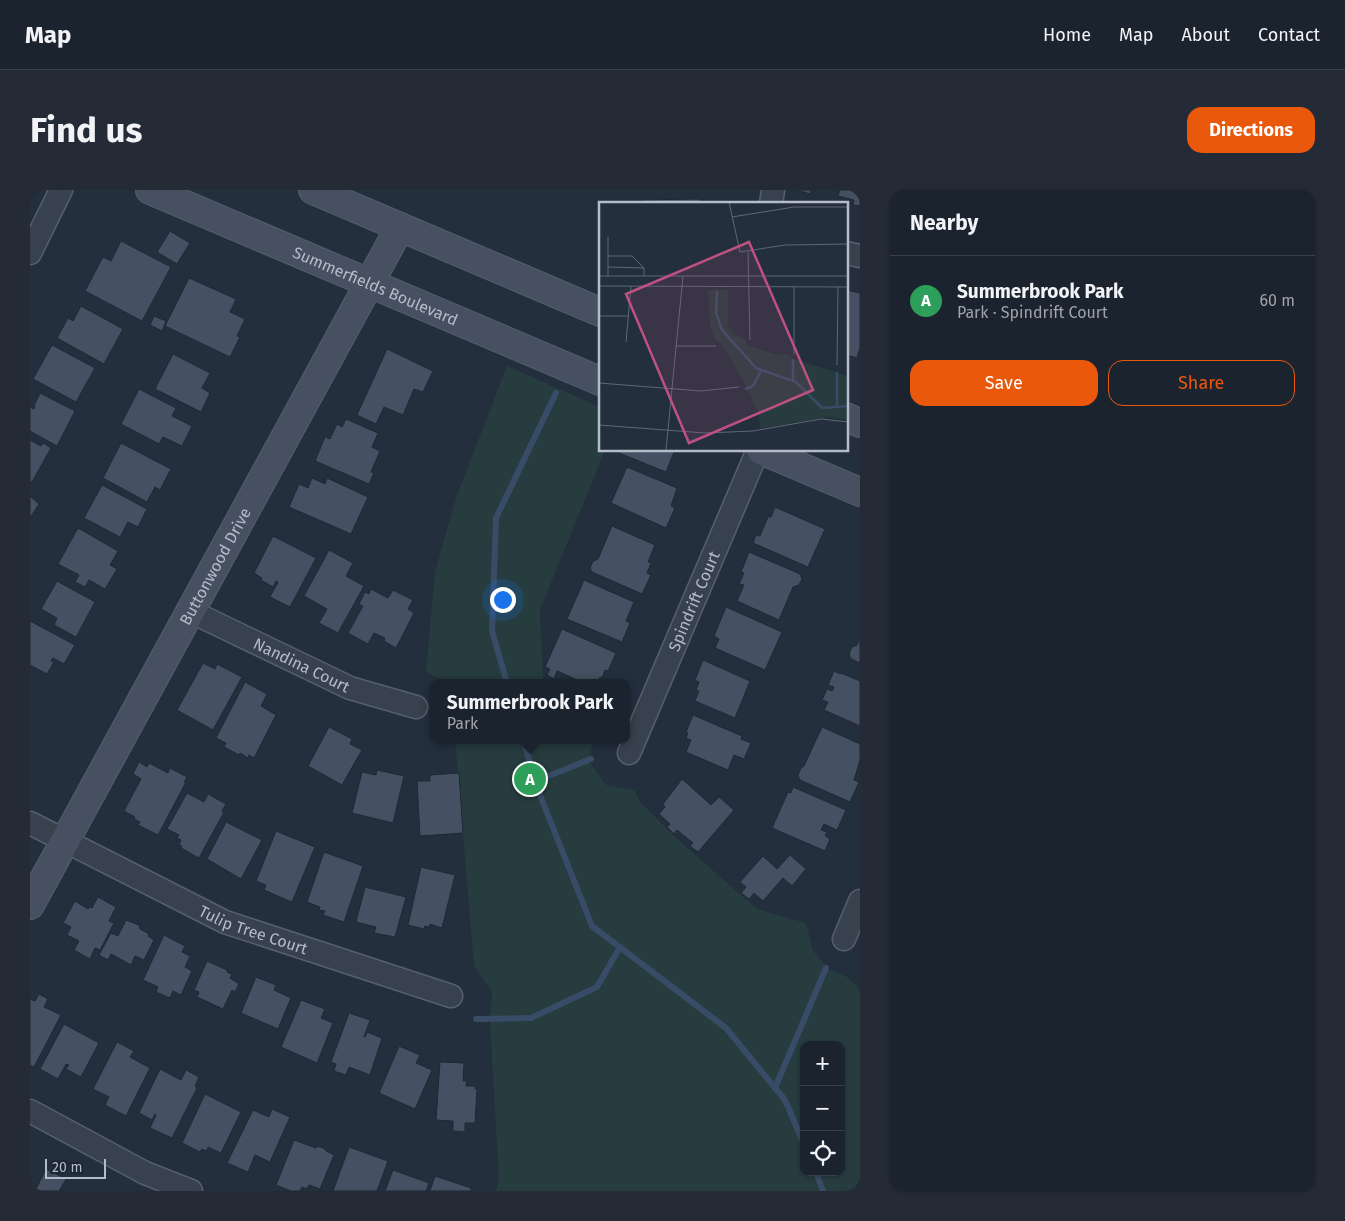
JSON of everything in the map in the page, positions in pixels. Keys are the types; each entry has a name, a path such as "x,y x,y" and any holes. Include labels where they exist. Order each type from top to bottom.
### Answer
{"street":[{"path":"30,254 61,190"},
{"name":"Summerfields Boulevard","path":"150,190 599,381"},
{"path":"313,190 599,312"},
{"name":"Buttonwood Drive","path":"30,906 400,227"},
{"path":"848,418 860,423"},
{"name":"Spindrift Court","path":"629,753 759,451"},
{"path":"761,451 860,492"},
{"name":"Nandina Court","path":"190,611 350,688 416,707"},
{"name":"Tulip Tree Court","path":"30,822 65,842 225,922 451,996"},
{"path":"844,940 860,901"},
{"path":"30,1111 145,1173 191,1191"}],"green space":[{"path":"507,366 599,407 599,451 605,451 540,610 543,679 438,679 426,671 435,572 456,498"},
{"path":"455,744 592,744 589,761 606,785 634,790 641,803 676,838 757,909 806,923 813,951 830,970 847,977 860,990 860,1191 496,1191 499,1180 490,1022 492,991 474,966"}],"building":[{"path":"797,190 811,190 810,194"},
{"path":"840,190 860,190 860,206 853,205 854,200 838,196"},
{"path":"700,199 700,202 641,202 641,200"},
{"path":"170,231 190,243 177,264 157,252"},
{"path":"121,241 171,267 142,321 85,291 103,257 111,261"},
{"path":"189,278 236,299 230,312 245,319 237,336 240,337 230,357 165,326"},
{"path":"848,290 860,293 860,348 857,358 848,356"},
{"path":"81,306 123,329 104,364 57,338 68,318 73,321"},
{"path":"154,316 166,321 162,331 150,325"},
{"path":"52,345 95,368 76,402 33,379"},
{"path":"387,349 433,371 423,392 414,389 403,415 384,407 376,424 357,415"},
{"path":"173,354 210,373 202,388 210,393 201,412 155,389"},
{"path":"139,389 176,408 172,416 192,426 182,446 163,437 159,444 121,424"},
{"path":"40,393 75,411 57,446 30,431 30,407 34,409"},
{"path":"346,419 378,433 372,447 380,451 371,472 374,473 369,484 315,461 325,437 330,439 337,424 342,427"},
{"path":"30,440 41,446 43,443 51,448 32,482 30,481"},
{"path":"121,443 171,469 160,490 155,487 147,502 103,478"},
{"path":"620,451 674,452 666,472 619,453"},
{"path":"627,467 677,488 671,506 675,508 666,528 611,503"},
{"path":"312,478 325,484 327,478 368,497 351,534 289,507 299,484 308,488"},
{"path":"102,485 147,509 138,527 128,522 120,537 84,518"},
{"path":"30,496 39,504 30,518"},
{"path":"775,507 825,529 808,567 753,543 756,535 760,536 768,517 771,517"},
{"path":"612,526 655,545 648,562 651,563 647,573 651,575 642,594 592,572 590,568 593,561 598,559"},
{"path":"78,528 118,551 110,565 117,569 105,589 89,580 85,587 75,582 79,575 58,564"},
{"path":"273,536 316,558 290,607 270,597 278,582 276,581 273,587 254,573"},
{"path":"329,550 353,563 346,576 364,586 338,633 319,623 327,609 304,596"},
{"path":"749,552 800,574 802,579 799,585 793,587 779,620 737,601 744,585 739,584 744,573 741,572"},
{"path":"584,580 634,602 626,621 630,623 622,642 567,619"},
{"path":"57,581 95,602 76,637 54,625 57,618 41,609"},
{"path":"371,589 388,598 393,590 413,600 408,609 414,613 396,648 384,641 385,638 374,633 368,644 348,633 363,606 359,604 365,592 369,594"},
{"path":"726,607 782,632 765,670 715,648 719,639 714,636"},
{"path":"30,621 75,645 64,664 53,658 51,661 54,662 47,674 30,665"},
{"path":"562,629 616,653 608,671 605,670 602,678 600,677 599,679 575,679 557,671 554,679 547,675 550,669 545,667"},
{"path":"860,637 860,663 851,659 849,654 852,647 857,645"},
{"path":"703,660 750,681 735,718 695,701 699,691 696,690 699,682 695,680"},
{"path":"203,663 215,669 217,664 242,677 213,730 177,710"},
{"path":"834,671 860,681 860,726 824,710 828,702 822,700 827,689 832,691 834,687 828,685"},
{"path":"245,682 267,694 261,706 276,715 254,758 249,755 248,758 240,753 239,755 224,747 226,743 216,738"},
{"path":"693,715 742,736 741,739 751,743 744,759 734,755 728,770 686,752 691,740 686,738 688,733 686,732"},
{"path":"329,727 352,739 350,744 362,750 342,785 308,766"},
{"path":"822,727 860,744 860,760 854,780 859,782 850,802 800,780 798,775"},
{"path":"139,762 147,767 149,763 168,773 170,768 187,777 158,835 138,825 140,822 134,819 135,817 124,811 141,779 133,774"},
{"path":"377,770 404,776 393,823 352,813 362,772 376,775"},
{"path":"459,773 463,833 420,836 417,781 430,781 430,775"},
{"path":"682,779 711,805 719,797 734,810 698,852 690,846 693,843 677,830 674,834 667,827 670,824 659,814 665,807 663,804"},
{"path":"793,787 846,810 837,830 824,824 821,830 827,832 825,836 830,839 825,851 772,828 788,792 791,793"},
{"path":"187,793 204,802 208,794 226,804 222,811 224,812 199,858 181,848 182,846 179,845 181,840 177,838 179,835 167,829"},
{"path":"226,822 262,840 241,879 207,859"},
{"path":"276,831 315,847 292,902 264,890 266,885 256,881"},
{"path":"324,852 363,866 344,922 323,915 325,911 319,910 320,907 307,902"},
{"path":"790,855 806,869 792,886 783,878 763,901 754,893 749,899 741,893 746,887 740,882 763,856 777,869"},
{"path":"421,867 455,875 442,928 430,924 430,927 425,926 424,929 408,925"},
{"path":"365,887 406,897 395,937 374,933 376,927 356,922"},
{"path":"98,897 116,907 109,921 114,923 100,950 95,948 90,959 74,950 79,941 67,935 71,927 63,923 75,901 88,909 92,908"},
{"path":"126,920 139,925 140,929 149,934 148,936 154,940 144,960 135,956 131,965 111,954 108,960 99,955 111,933 118,936"},
{"path":"164,935 185,946 182,952 190,956 185,967 192,971 181,995 173,991 170,998 156,992 158,987 143,980"},
{"path":"207,961 227,970 227,972 232,974 230,978 239,984 235,992 232,990 223,1009 197,997 199,992 194,990"},
{"path":"256,977 276,985 274,990 291,998 278,1029 241,1013"},
{"path":"39,994 48,999 44,1007 61,1015 34,1067 30,1065 30,999 35,1001"},
{"path":"301,1000 325,1009 321,1018 333,1023 317,1063 281,1047"},
{"path":"349,1013 370,1020 364,1037 367,1032 382,1038 370,1075 349,1067 346,1075 334,1071 336,1064 331,1062"},
{"path":"64,1024 99,1043 81,1077 66,1069 69,1065 66,1064 58,1079 40,1069"},
{"path":"117,1042 134,1051 130,1057 150,1068 126,1116 105,1105 109,1097 93,1089"},
{"path":"399,1046 420,1055 416,1063 432,1070 415,1109 379,1093"},
{"path":"440,1062 464,1063 463,1081 467,1081 466,1086 475,1086 475,1089 477,1089 475,1123 465,1123 465,1132 453,1131 453,1121 436,1120"},
{"path":"160,1069 181,1080 186,1070 199,1077 195,1086 197,1088 172,1138 150,1128 155,1114 152,1120 139,1113"},
{"path":"205,1094 241,1112 221,1153 208,1147 207,1151 202,1149 200,1152 182,1143"},
{"path":"272,1109 290,1117 270,1162 255,1155 248,1172 227,1163 253,1110 269,1117"},
{"path":"294,1140 316,1148 318,1146 334,1155 320,1189 309,1185 307,1189 302,1187 300,1191 291,1191 276,1185"},
{"path":"349,1147 388,1161 377,1191 333,1191"},
{"path":"46,1169 66,1179 59,1191 35,1191"},
{"path":"393,1170 429,1183 426,1191 385,1191"},
{"path":"435,1176 471,1188 471,1191 430,1191"}],"waterway":[{"path":"506,679 492,631 496,518 556,393"},
{"path":"524,744 540,795 592,926 726,1028 785,1100 800,1135"},
{"path":"536,781 591,759"},
{"path":"476,1019 531,1018 597,987 620,947"},
{"path":"775,1088 826,968"},
{"path":"817,1176 823,1191"}],"place":[{"name":"Summerbrook Park","path":"530,779"}]}
